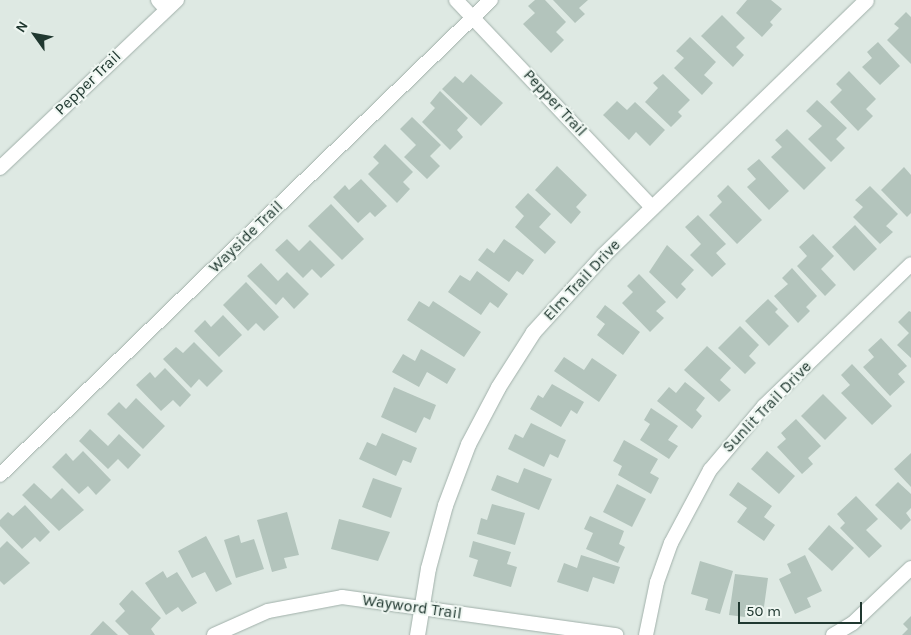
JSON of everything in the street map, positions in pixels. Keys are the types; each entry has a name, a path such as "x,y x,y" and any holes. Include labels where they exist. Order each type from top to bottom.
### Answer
{"street":[{"name":"Pepper Trail","path":"0,168 162,5 177,0"},
{"name":"Pepper Trail","path":"456,0 653,208"},
{"name":"Wayside Trail","path":"0,474 492,0"},
{"name":"Elm Trail Drive","path":"417,635 428,568 445,505 468,444 498,387 533,332 568,292 866,0"},
{"name":"Sunlit Trail Drive","path":"646,635 657,582 671,543 710,470 764,406 911,264"},
{"path":"833,635 853,623 911,568"},
{"name":"Wayword Trail","path":"214,635 268,611 342,598 616,635"}],"building":[{"path":"535,0 545,0 566,22 556,32 564,40 551,53 523,24 535,13 528,6"},
{"path":"553,0 588,0 579,8 585,14 575,23"},
{"path":"747,0 771,0 782,9 770,22 773,25 762,37 736,13"},
{"path":"906,12 911,17 911,64 887,40 899,28 894,24"},
{"path":"722,15 745,38 736,47 744,55 733,67 701,36"},
{"path":"690,37 716,62 704,75 713,83 702,95 674,68 684,58 676,51"},
{"path":"878,42 900,66 880,85 862,67 872,58 867,52"},
{"path":"849,71 876,99 866,109 873,116 858,131 830,102 842,90 836,84"},
{"path":"471,74 503,103 481,126 442,89 455,76 463,83"},
{"path":"663,74 690,100 678,112 682,116 671,127 645,102 658,88 653,83"},
{"path":"440,91 468,118 457,130 463,137 450,150 422,122 435,108 430,103"},
{"path":"817,100 847,128 836,139 845,148 831,162 808,139 822,126 806,111"},
{"path":"617,101 627,110 635,102 665,130 650,146 636,132 629,140 603,115"},
{"path":"412,117 441,145 430,156 440,166 427,179 404,157 416,145 400,129"},
{"path":"787,129 826,168 804,190 771,157 782,147 775,140"},
{"path":"385,144 413,172 403,182 410,189 397,203 368,174 379,163 373,157"},
{"path":"759,159 789,191 769,210 747,187 756,179 747,169"},
{"path":"557,166 587,195 576,207 581,212 571,224 535,190"},
{"path":"904,167 911,175 911,213 907,217 881,190"},
{"path":"361,179 387,206 375,217 370,212 358,223 333,197 345,185 349,190"},
{"path":"728,185 762,220 737,244 709,215 722,202 717,196"},
{"path":"870,186 898,214 886,226 893,232 880,244 853,217 863,207 855,200"},
{"path":"528,193 551,214 539,227 556,242 545,254 515,227 524,216 515,207"},
{"path":"331,204 364,239 342,260 308,226"},
{"path":"698,215 726,244 716,253 726,264 712,277 690,255 701,244 685,227"},
{"path":"855,225 877,249 854,271 832,247"},
{"path":"813,234 834,256 821,269 836,285 825,296 797,266 807,256 799,247"},
{"path":"287,239 299,251 310,240 335,265 321,278 312,269 303,278 275,250"},
{"path":"504,239 534,260 523,275 517,271 509,282 478,260 487,248 494,253"},
{"path":"667,245 694,270 681,284 686,289 677,299 649,272"},
{"path":"261,263 278,281 287,272 309,294 294,309 283,297 276,305 247,276"},
{"path":"792,268 817,296 806,307 810,311 798,323 774,296 788,284 782,278"},
{"path":"477,271 508,294 498,308 490,302 481,315 448,292 460,275 470,281"},
{"path":"639,274 666,302 656,311 664,318 650,332 622,303 633,292 627,286"},
{"path":"246,282 279,317 264,331 256,323 248,331 223,305"},
{"path":"768,299 778,309 775,312 789,326 769,346 745,321"},
{"path":"419,301 429,307 433,301 481,332 464,357 407,320"},
{"path":"605,305 640,332 623,355 597,335 605,324 596,317"},
{"path":"909,311 911,312 911,358 897,345 909,333 898,322"},
{"path":"223,315 242,335 219,357 194,331 205,320 211,327"},
{"path":"740,326 759,345 749,356 756,363 745,374 718,348"},
{"path":"881,338 907,366 898,374 905,382 890,396 863,367 874,357 868,350"},
{"path":"194,342 223,371 207,387 199,379 191,388 163,359 176,347 183,353"},
{"path":"707,346 731,368 720,380 731,390 719,402 684,370"},
{"path":"421,349 456,369 447,384 427,372 419,387 392,372 403,354 415,361"},
{"path":"564,357 584,370 592,358 617,375 599,402 554,371"},
{"path":"852,364 892,406 872,425 841,393 850,385 841,375"},
{"path":"165,368 191,395 180,407 173,400 161,411 136,385 150,372 155,378"},
{"path":"685,382 705,398 696,410 702,416 692,429 657,401 669,387 676,393"},
{"path":"552,384 584,402 577,414 571,410 561,427 530,409 538,395 543,398"},
{"path":"394,387 436,405 430,420 424,417 416,433 381,417"},
{"path":"823,394 847,418 825,440 801,416"},
{"path":"136,398 165,426 143,449 107,414 119,402 126,409"},
{"path":"651,408 678,426 668,440 678,446 669,459 640,440 650,424 644,420"},
{"path":"796,419 821,446 808,458 813,464 802,474 777,447 786,439 781,433"},
{"path":"531,423 566,440 558,458 550,454 544,467 508,449 515,434 523,438"},
{"path":"90,429 108,446 119,434 141,455 128,469 118,459 108,469 79,441"},
{"path":"382,433 417,448 411,463 403,460 396,476 359,459 367,442 376,446"},
{"path":"624,440 658,459 650,473 659,478 651,494 618,475 622,466 613,461"},
{"path":"83,451 111,480 96,495 88,486 79,494 52,467 66,453 73,461"},
{"path":"767,451 795,476 779,494 751,469"},
{"path":"911,453 911,487 894,469"},
{"path":"524,468 552,479 539,510 491,490 497,475 518,483"},
{"path":"373,478 402,488 391,518 362,507"},
{"path":"738,482 772,506 764,517 775,525 764,541 737,522 747,508 729,495"},
{"path":"898,482 911,494 911,508 906,513 911,520 901,530 875,505"},
{"path":"34,483 51,499 62,488 84,510 59,531 22,495"},
{"path":"617,484 646,499 632,527 603,512"},
{"path":"856,496 878,519 866,530 882,546 869,558 840,528 845,523 837,514"},
{"path":"492,504 525,513 515,545 477,534 481,518 487,520"},
{"path":"25,505 50,532 40,542 35,537 22,549 0,526 0,520 8,512 13,516"},
{"path":"287,512 299,555 284,558 287,568 272,572 257,520"},
{"path":"590,516 624,531 619,544 625,547 618,563 586,549 593,533 584,529"},
{"path":"339,519 390,532 378,561 331,549"},
{"path":"829,525 854,548 832,571 808,549"},
{"path":"239,535 241,543 254,539 264,569 236,578 224,540"},
{"path":"206,536 232,584 216,592 205,572 192,578 178,551"},
{"path":"7,541 30,563 4,585 0,581 0,548"},
{"path":"473,541 511,552 507,564 517,567 511,587 473,576 478,560 469,557"},
{"path":"581,555 620,567 614,584 593,577 588,592 557,582 564,563 577,568"},
{"path":"805,555 822,591 807,598 811,607 795,614 779,579 791,573 787,564"},
{"path":"700,561 733,571 720,614 705,610 708,599 691,594"},
{"path":"163,571 167,578 177,572 197,603 182,612 178,607 166,615 145,583"},
{"path":"735,574 768,578 763,614 746,612 745,617 729,615"},
{"path":"132,590 161,618 151,629 155,635 129,635 115,621 125,611 119,604"},
{"path":"911,616 911,635 902,635 908,629 903,624"},
{"path":"103,621 118,635 90,635"}]}
